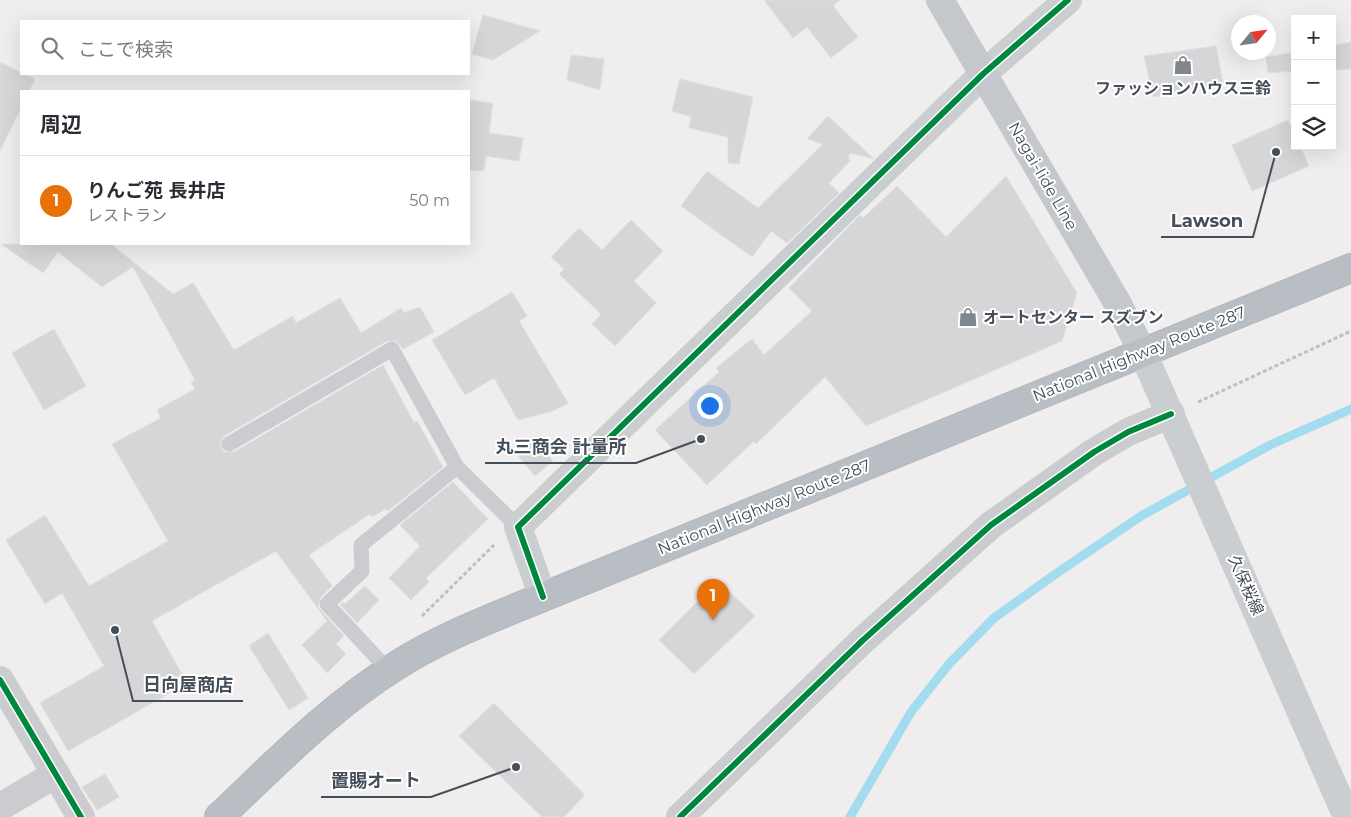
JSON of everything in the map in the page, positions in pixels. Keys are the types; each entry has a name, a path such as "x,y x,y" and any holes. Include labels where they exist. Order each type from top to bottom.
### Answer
{"highway":[{"name":"National Highway Route 287","path":"219,817 307,732 389,671 436,643 543,596 1351,268"}],"main road":[{"name":"Nagai-Iide Line","path":"940,0 1118,304 1144,352"}],"street":[{"path":"543,596 518,527 983,74 1068,0"},
{"name":"久保桜線","path":"1144,352 1347,817"},
{"path":"680,817 848,654 991,525 1094,452 1128,432 1176,425"},
{"path":"0,680 81,817"},
{"path":"0,807 56,774"}],"lane":[{"path":"229,444 392,349 457,467 518,527"},
{"path":"389,671 327,604 362,571 361,545 457,467"}],"path":[{"path":"1176,425 1351,330"},
{"path":"421,617 495,544"}],"building":[{"path":"764,0 840,0 833,6 858,37 831,58 807,27 793,38"},
{"path":"483,15 540,31 493,60 472,54"},
{"path":"1351,42 1351,69 1336,70 1336,45"},
{"name":"ファッションハウス三鈴","path":"1216,46 1223,83 1153,97 1144,56"},
{"path":"1291,53 1291,71 1268,73 1266,60 1276,60 1276,55"},
{"path":"571,55 604,59 600,90 567,80"},
{"path":"0,62 20,72 20,75 27,75 35,79 30,90 20,90 20,109 0,151"},
{"path":"680,79 753,97 739,164 728,163 728,137 689,128 691,117 672,111"},
{"path":"470,100 493,103 489,133 523,138 519,161 486,156 484,171 470,170"},
{"path":"828,116 874,159 851,153 848,156 850,161 829,183 839,193 787,243 771,231 752,257 681,206 707,171 758,208 823,144 807,139"},
{"path":"1288,120 1291,126 1291,150 1302,150 1309,166 1252,191 1232,145"},
{"path":"1006,176 1077,293 1062,341 866,426 825,377 756,444 754,441 707,485 655,430 719,372 716,368 752,339 764,355 812,311 789,288 860,215 863,218 897,186 946,237"},
{"path":"631,220 663,251 634,281 656,303 615,346 592,324 601,314 559,274 564,269 551,257 579,228 602,250"},
{"path":"1,244 112,245 173,294 193,283 234,350 293,316 296,323 340,298 361,333 401,308 404,313 420,307 434,332 403,349 396,341 387,341 224,436 220,444 224,452 234,452 383,365 414,423 417,421 443,467 388,511 385,509 372,517 370,514 309,555 332,586 320,598 318,607 344,636 336,644 346,654 327,673 302,645 327,621 276,551 152,621 187,683 68,751 40,703 104,666 62,593 45,604 6,540 45,515 89,586 168,541 112,444 161,418 157,410 195,389 191,382 195,380 133,267 102,287 58,252 43,273"},
{"path":"512,292 527,316 519,321 568,403 553,411 518,420 494,378 465,395 432,340"},
{"path":"54,329 86,386 44,410 12,353"},
{"path":"533,437 553,461 535,476 515,452"},
{"path":"453,482 488,519 426,578 429,582 411,600 389,578 420,546 400,525"},
{"path":"718,581 755,616 694,674 659,640"},
{"path":"365,586 379,600 357,623 340,604 343,602 345,604"},
{"path":"268,633 308,698 289,710 249,646"},
{"path":"494,703 585,795 564,817 542,817 459,736"},
{"path":"105,774 119,797 97,810 82,787"}],"waterway":[{"path":"850,817 911,712 949,664 994,618 1141,516 1270,445 1351,409"}],"cycle path":[{"path":"543,597 518,527 983,74 1068,0"},
{"path":"680,817 862,641 991,525 1094,452 1128,432 1171,414"},
{"path":"0,680 81,817"}],"place":[{"name":"ファッションハウス三鈴","path":"1183,65"},
{"name":"Lawson","path":"1276,152"},
{"name":"オートセンター スズブン","path":"968,317"},
{"name":"丸三商会 計量所","path":"701,439"},
{"name":"りんご苑 長井店","path":"713,620"},
{"name":"日向屋商店","path":"115,630"},
{"name":"置賜オート","path":"516,767"}]}
